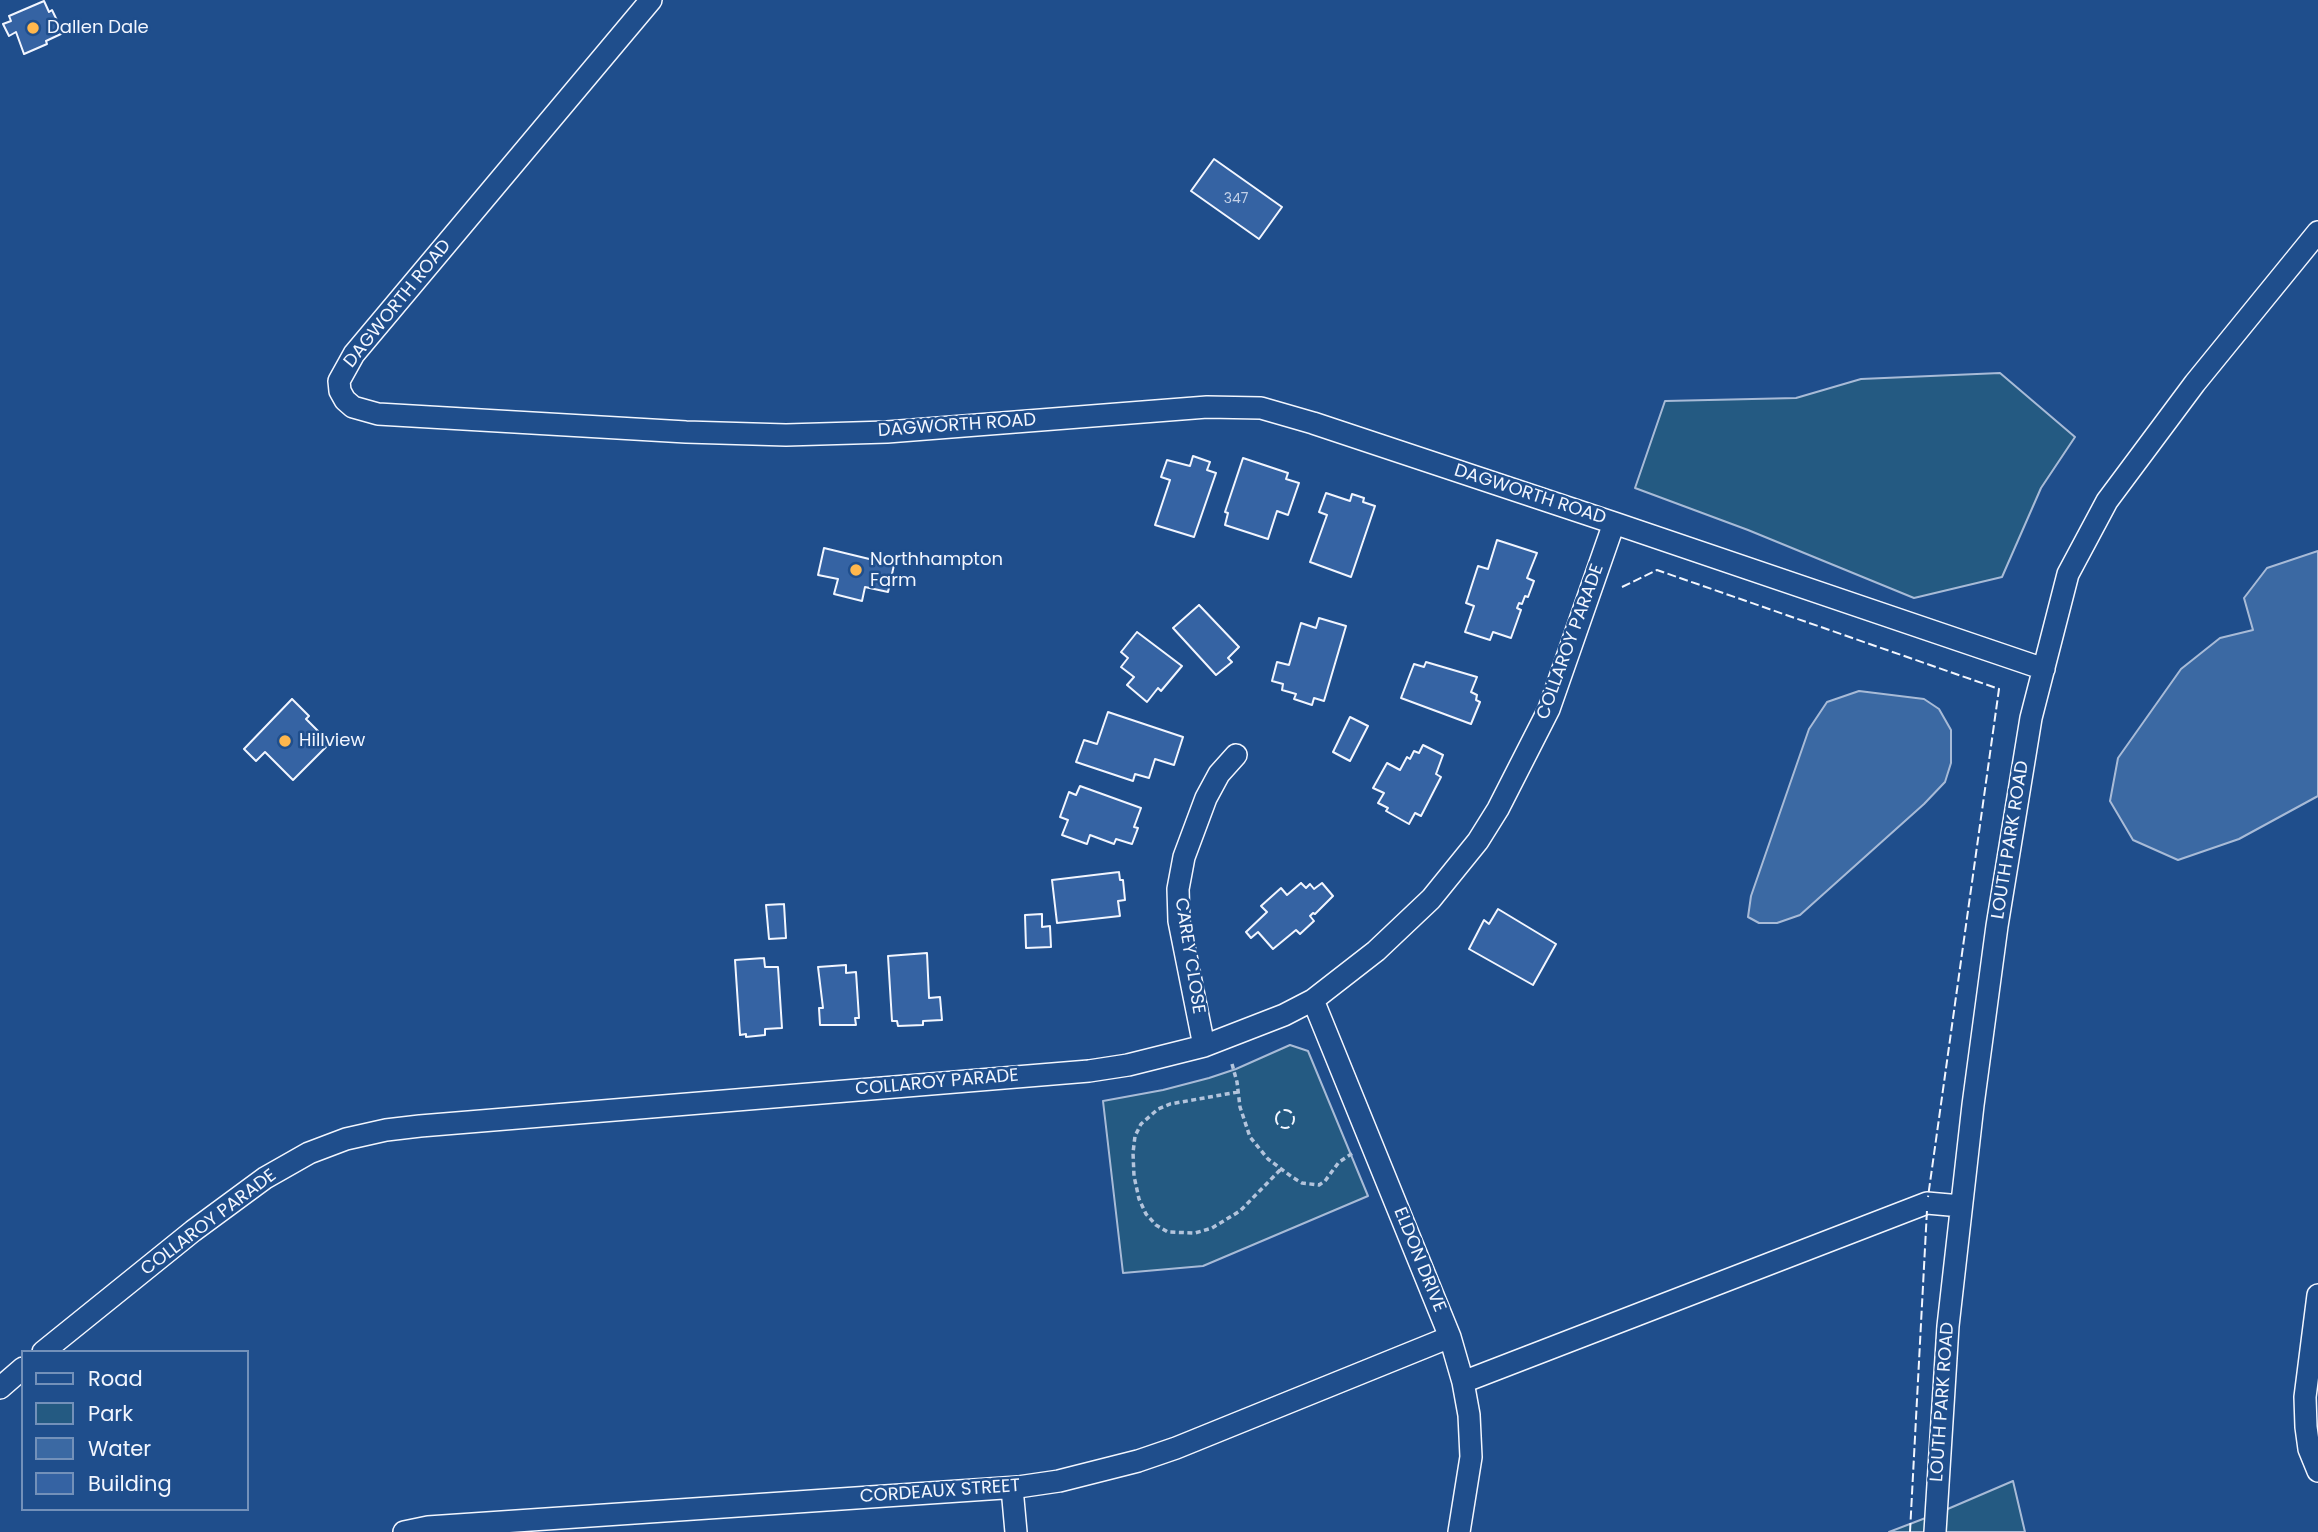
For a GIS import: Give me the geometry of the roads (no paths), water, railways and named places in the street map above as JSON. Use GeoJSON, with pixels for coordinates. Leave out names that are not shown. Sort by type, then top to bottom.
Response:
{"type":"FeatureCollection","features":[{"type":"Feature","properties":{"kind":"street","name":"DAGWORTH ROAD"},"geometry":{"type":"LineString","coordinates":[[651,0],[348,362],[339,381],[340,391],[353,407],[379,414],[786,435],[887,432],[1207,407],[1261,408],[1614,523],[2044,669]]}},
{"type":"Feature","properties":{"kind":"street","name":"LOUTH PARK ROAD"},"geometry":{"type":"LineString","coordinates":[[1935,1532],[1948,1326],[1997,926],[2031,718],[2068,574],[2107,501],[2195,383],[2318,232]]}},
{"type":"Feature","properties":{"kind":"street","name":"COLLAROY PARADE"},"geometry":{"type":"LineString","coordinates":[[45,1350],[193,1231],[265,1178],[309,1153],[346,1139],[420,1126],[1089,1071],[1167,1057],[1204,1046],[1284,1015],[1313,1000],[1376,951],[1431,899],[1478,841],[1498,809],[1549,709],[1614,523]]}},
{"type":"Feature","properties":{"kind":"street","name":"CAREY CLOSE"},"geometry":{"type":"LineString","coordinates":[[1204,1046],[1179,921],[1178,889],[1184,857],[1206,798],[1219,774],[1236,755]]}},
{"type":"Feature","properties":{"kind":"street","name":"ELDON DRIVE"},"geometry":{"type":"LineString","coordinates":[[1313,1000],[1450,1337],[1463,1382],[1469,1415],[1471,1457],[1459,1532]]}},
{"type":"Feature","properties":{"kind":"street"},"geometry":{"type":"LineString","coordinates":[[1463,1382],[1927,1203],[1961,1206]]}},
{"type":"Feature","properties":{"kind":"street"},"geometry":{"type":"LineString","coordinates":[[2318,1295],[2305,1397],[2309,1449],[2318,1471]]}},
{"type":"Feature","properties":{"kind":"street","name":"CORDEAUX STREET"},"geometry":{"type":"LineString","coordinates":[[404,1532],[428,1527],[618,1523],[1012,1488],[1100,1471],[1176,1448],[1450,1337]]}},
{"type":"Feature","properties":{"kind":"street"},"geometry":{"type":"LineString","coordinates":[[0,1388],[21,1370]]}},
{"type":"Feature","properties":{"kind":"street"},"geometry":{"type":"LineString","coordinates":[[1012,1488],[1016,1532]]}},
{"type":"Feature","properties":{"kind":"water"},"geometry":{"type":"Polygon","coordinates":[[[2318,551],[2318,796],[2239,839],[2178,860],[2133,840],[2110,801],[2118,758],[2181,669],[2220,638],[2253,630],[2244,598],[2267,568],[2318,551]]]}},
{"type":"Feature","properties":{"kind":"water"},"geometry":{"type":"Polygon","coordinates":[[[1859,691],[1924,699],[1939,709],[1951,730],[1951,763],[1945,782],[1800,915],[1777,923],[1759,923],[1748,917],[1751,896],[1809,729],[1827,702],[1859,691]]]}},
{"type":"Feature","properties":{"kind":"place","name":"Dallen Dale"},"geometry":{"type":"Point","coordinates":[33,28]}},
{"type":"Feature","properties":{"kind":"place","name":"Northhampton Farm"},"geometry":{"type":"Point","coordinates":[856,570]}},
{"type":"Feature","properties":{"kind":"place","name":"Hillview"},"geometry":{"type":"Point","coordinates":[285,741]}}]}
